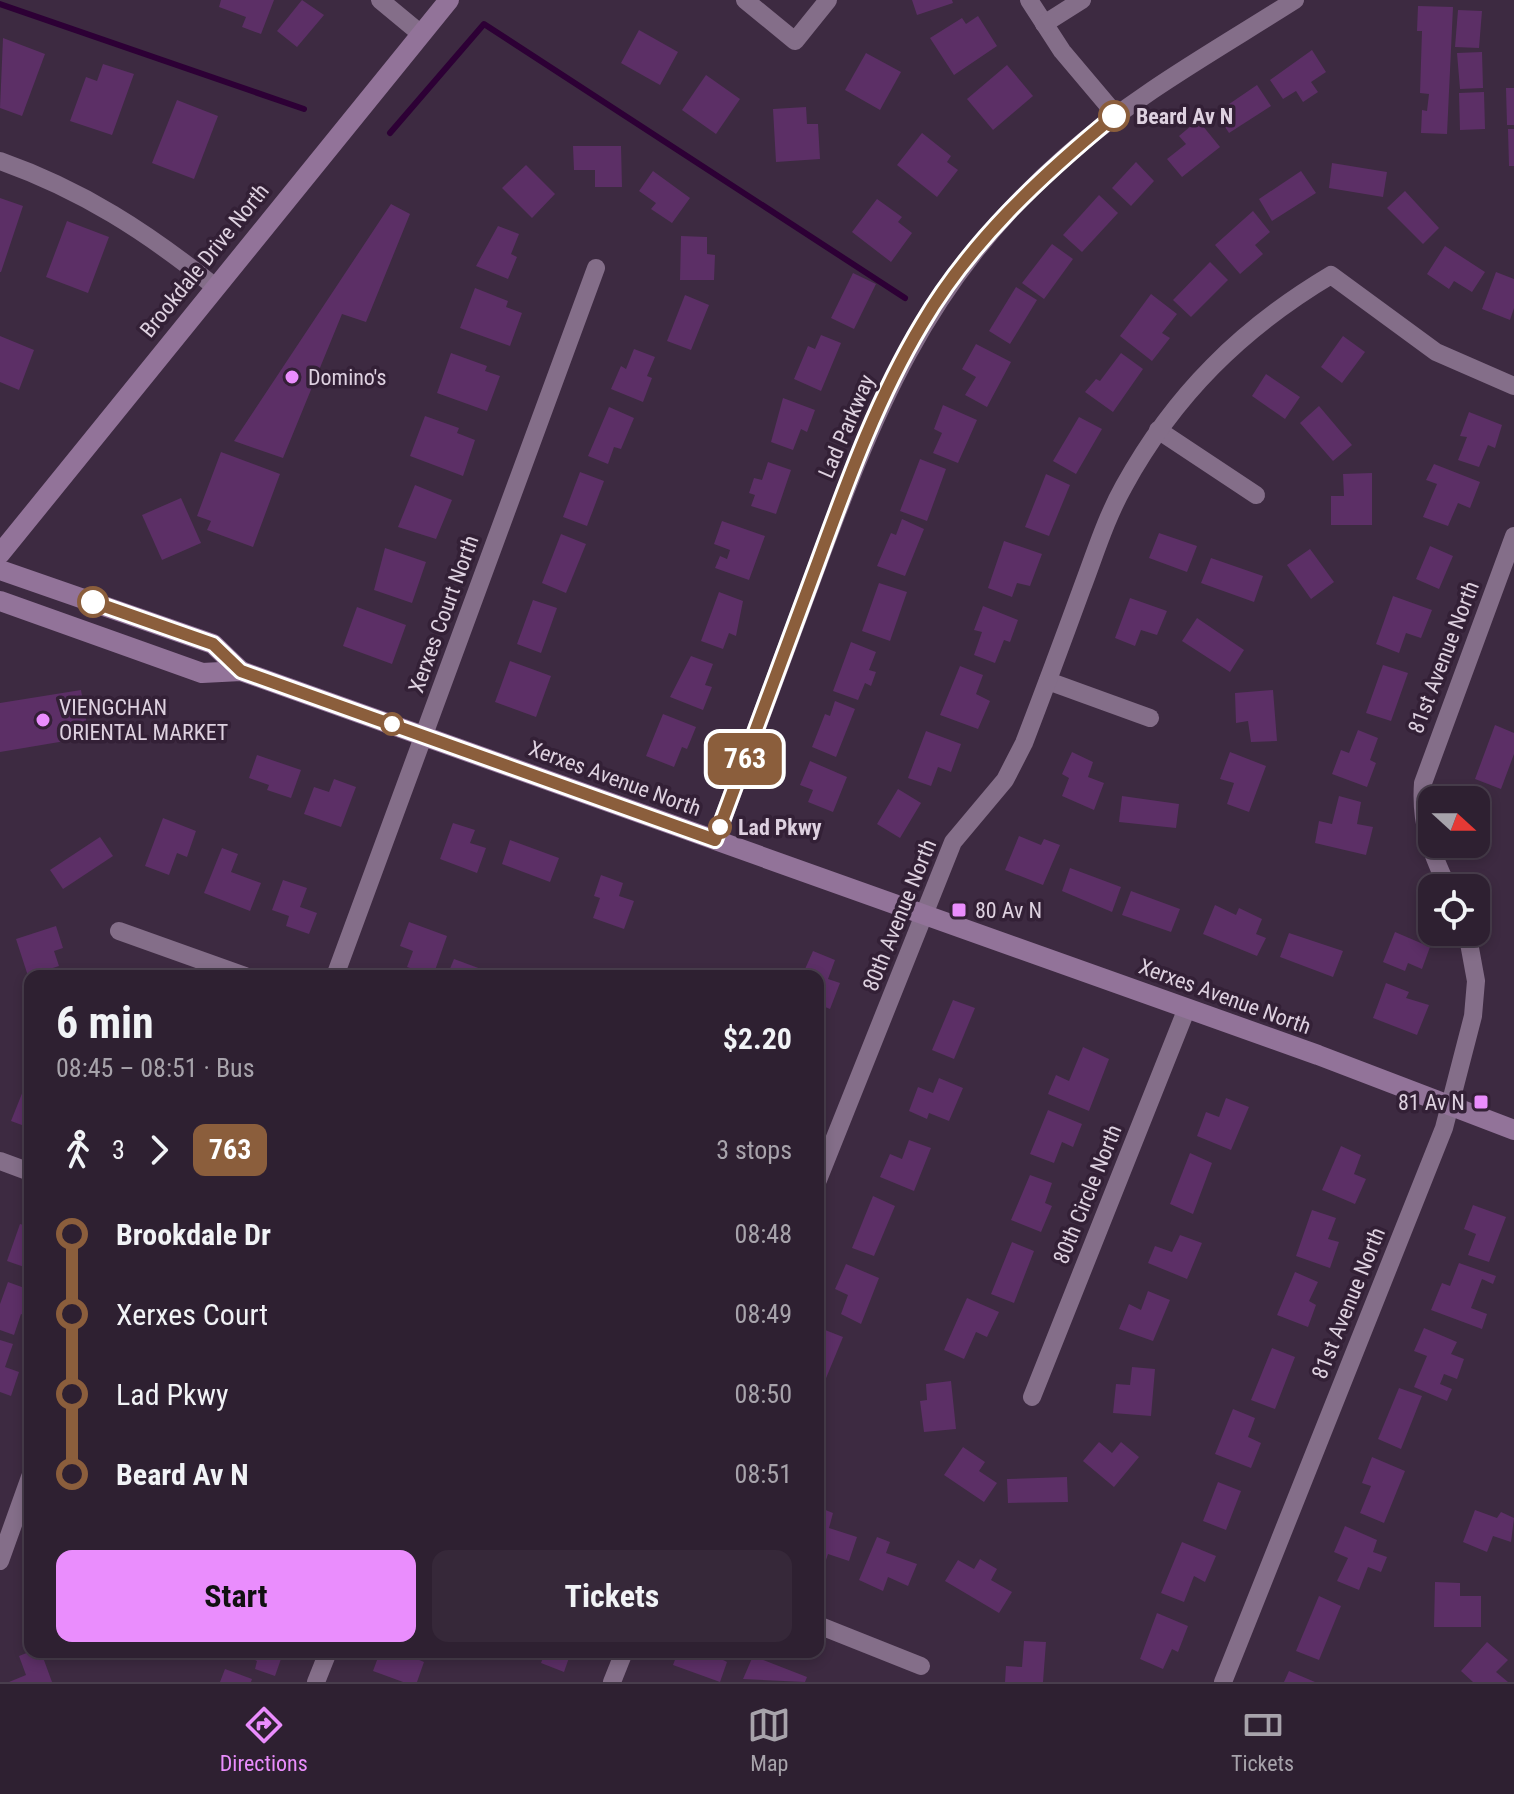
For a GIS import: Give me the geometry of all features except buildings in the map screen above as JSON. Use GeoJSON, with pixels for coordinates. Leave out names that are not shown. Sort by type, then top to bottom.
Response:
{"type":"FeatureCollection","features":[{"type":"Feature","properties":{"kind":"street"},"geometry":{"type":"LineString","coordinates":[[380,0],[421,34]]}},
{"type":"Feature","properties":{"kind":"street","name":"Brookdale Drive North"},"geometry":{"type":"LineString","coordinates":[[0,554],[214,286],[449,0]]}},
{"type":"Feature","properties":{"kind":"street"},"geometry":{"type":"LineString","coordinates":[[745,0],[795,41],[828,0]]}},
{"type":"Feature","properties":{"kind":"street"},"geometry":{"type":"LineString","coordinates":[[1029,0],[1044,24],[1116,115]]}},
{"type":"Feature","properties":{"kind":"street"},"geometry":{"type":"LineString","coordinates":[[1044,24],[1082,0]]}},
{"type":"Feature","properties":{"kind":"street","name":"Lad Parkway"},"geometry":{"type":"LineString","coordinates":[[715,840],[858,454],[888,386],[923,322],[966,260],[1013,206],[1066,155],[1116,115],[1295,0]]}},
{"type":"Feature","properties":{"kind":"street"},"geometry":{"type":"LineString","coordinates":[[0,161],[48,178],[97,202],[142,230],[214,286]]}},
{"type":"Feature","properties":{"kind":"street","name":"Xerxes Court North"},"geometry":{"type":"LineString","coordinates":[[337,970],[596,268]]}},
{"type":"Feature","properties":{"kind":"street","name":"80th Avenue North"},"geometry":{"type":"LineString","coordinates":[[824,1165],[953,842],[1005,780],[1024,743],[1122,488],[1158,430],[1191,387],[1232,344],[1279,306],[1331,275],[1436,352],[1514,386]]}},
{"type":"Feature","properties":{"kind":"street"},"geometry":{"type":"LineString","coordinates":[[1158,430],[1256,495]]}},
{"type":"Feature","properties":{"kind":"street","name":"81st Avenue North"},"geometry":{"type":"LineString","coordinates":[[1442,874],[1426,839],[1421,812],[1423,783],[1514,536]]}},
{"type":"Feature","properties":{"kind":"street","name":"Xerxes Avenue North"},"geometry":{"type":"LineString","coordinates":[[0,570],[213,644],[241,671]]}},
{"type":"Feature","properties":{"kind":"street","name":"Xerxes Avenue North"},"geometry":{"type":"LineString","coordinates":[[0,601],[202,673],[241,671],[1187,1008],[1514,1130]]}},
{"type":"Feature","properties":{"kind":"street"},"geometry":{"type":"LineString","coordinates":[[1048,681],[1150,718]]}},
{"type":"Feature","properties":{"kind":"street"},"geometry":{"type":"LineString","coordinates":[[119,931],[228,970]]}},
{"type":"Feature","properties":{"kind":"street","name":"81st Avenue North"},"geometry":{"type":"LineString","coordinates":[[1223,1682],[1451,1106],[1473,1016],[1476,981],[1470,946]]}},
{"type":"Feature","properties":{"kind":"street","name":"80th Circle North"},"geometry":{"type":"LineString","coordinates":[[1032,1397],[1187,1008]]}},
{"type":"Feature","properties":{"kind":"street"},"geometry":{"type":"LineString","coordinates":[[0,1161],[24,1170]]}},
{"type":"Feature","properties":{"kind":"street"},"geometry":{"type":"LineString","coordinates":[[0,1561],[24,1494]]}},
{"type":"Feature","properties":{"kind":"street"},"geometry":{"type":"LineString","coordinates":[[824,1627],[921,1666]]}},
{"type":"Feature","properties":{"kind":"street"},"geometry":{"type":"LineString","coordinates":[[316,1682],[326,1658]]}},
{"type":"Feature","properties":{"kind":"street"},"geometry":{"type":"LineString","coordinates":[[612,1682],[622,1658]]}},
{"type":"Feature","properties":{"kind":"waterway"},"geometry":{"type":"LineString","coordinates":[[0,4],[304,109]]}},
{"type":"Feature","properties":{"kind":"waterway"},"geometry":{"type":"LineString","coordinates":[[390,133],[484,24],[905,298]]}},
{"type":"Feature","properties":{"kind":"bus line","name":"763"},"geometry":{"type":"LineString","coordinates":[[93,602],[213,644],[241,671],[715,840],[858,454],[888,386],[923,322],[966,260],[1013,206],[1066,155],[1114,116]]}},
{"type":"Feature","properties":{"kind":"place","name":"Beard Av N"},"geometry":{"type":"Point","coordinates":[1114,116]}},
{"type":"Feature","properties":{"kind":"place","name":"Domino's"},"geometry":{"type":"Point","coordinates":[292,377]}},
{"type":"Feature","properties":{"kind":"place","name":"VIENGCHAN ORIENTAL MARKET"},"geometry":{"type":"Point","coordinates":[43,720]}},
{"type":"Feature","properties":{"kind":"place","name":"Lad Pkwy"},"geometry":{"type":"Point","coordinates":[720,827]}},
{"type":"Feature","properties":{"kind":"place","name":"80 Av N"},"geometry":{"type":"Point","coordinates":[959,910]}},
{"type":"Feature","properties":{"kind":"place","name":"81 Av N"},"geometry":{"type":"Point","coordinates":[1481,1102]}}]}
